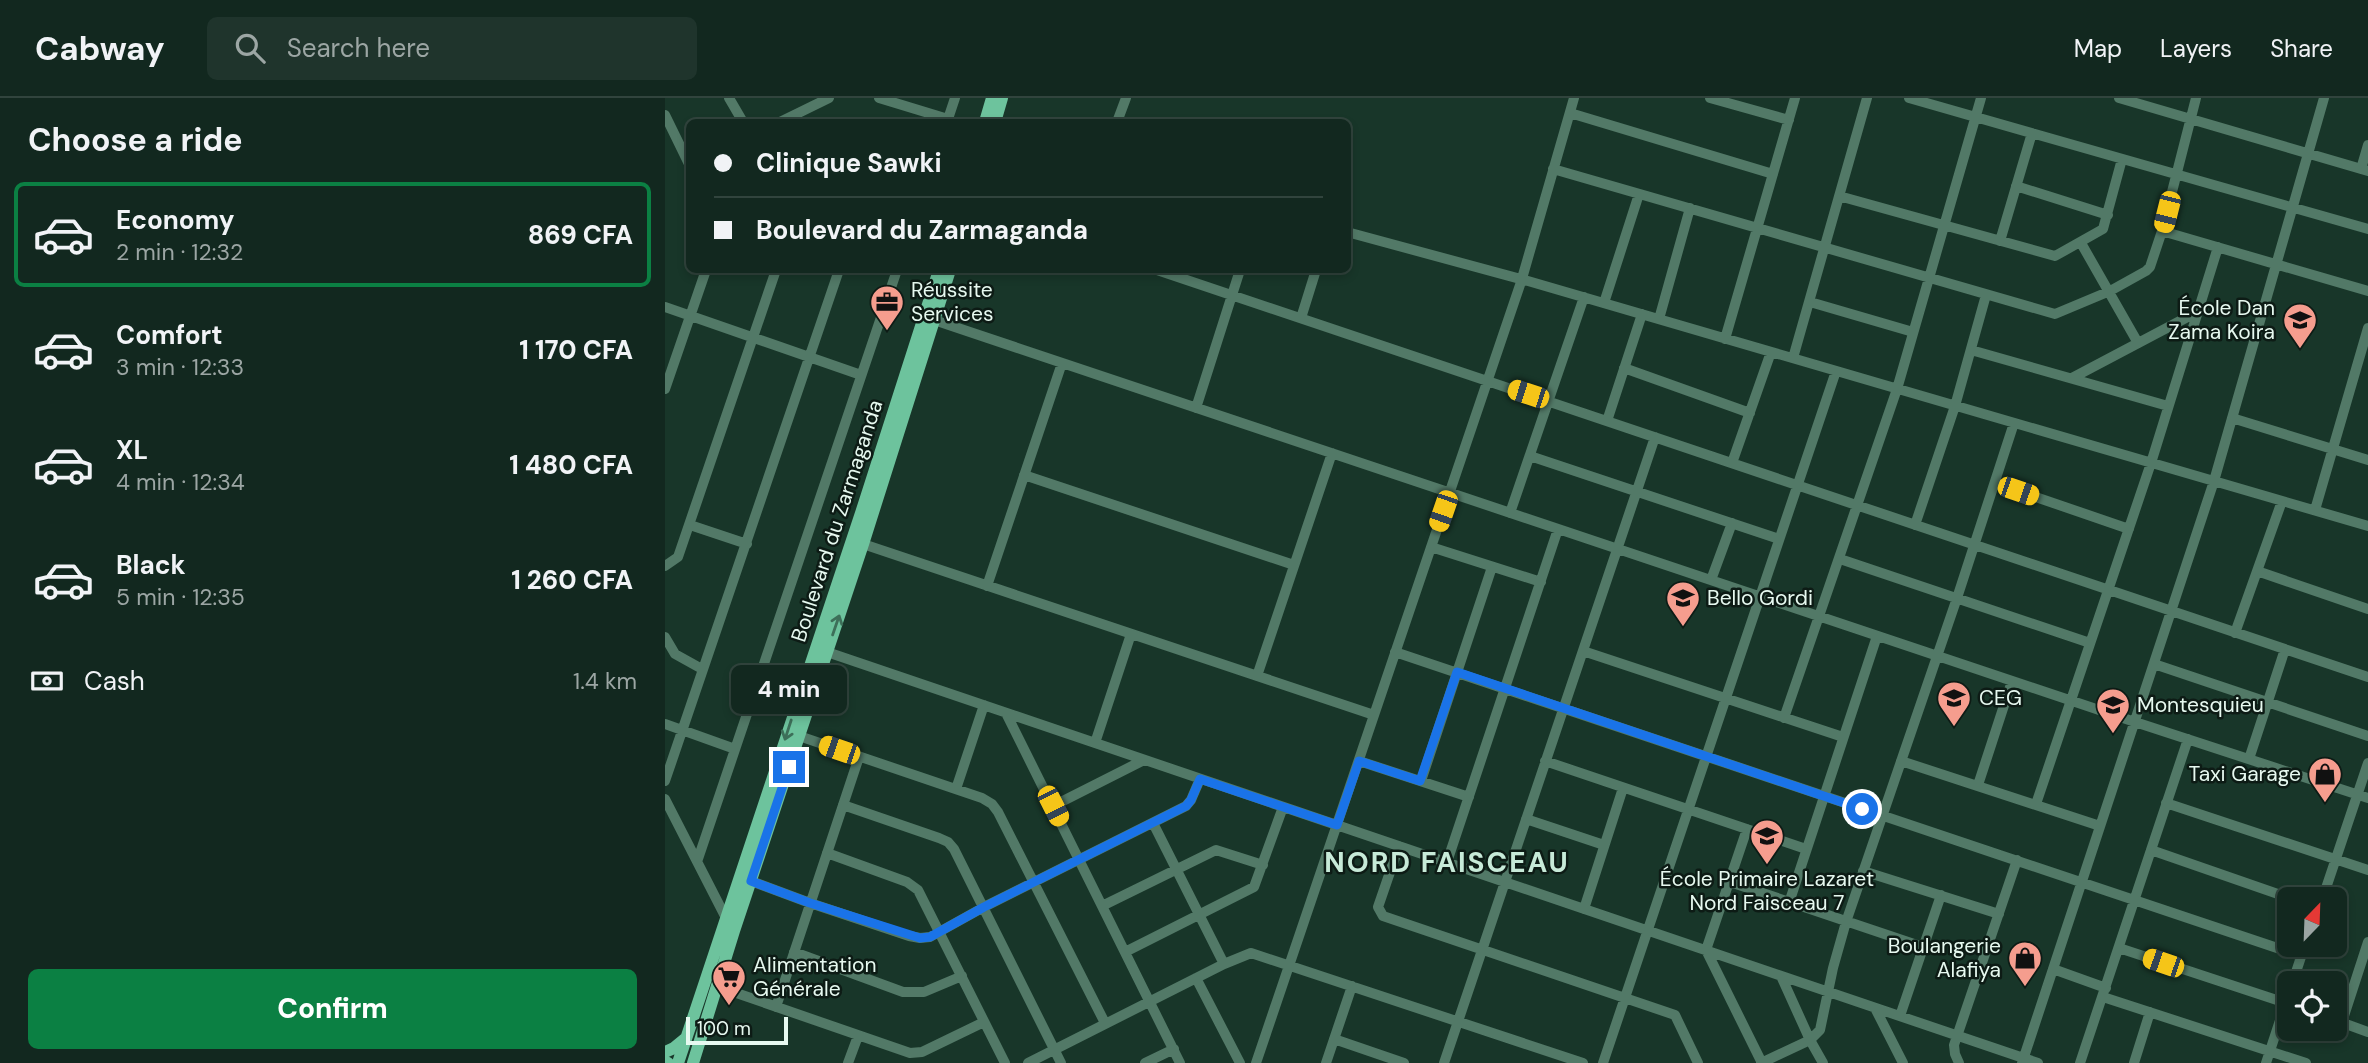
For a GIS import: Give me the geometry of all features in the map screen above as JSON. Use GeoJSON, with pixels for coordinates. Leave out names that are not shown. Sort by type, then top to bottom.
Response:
{"type":"FeatureCollection","features":[{"type":"Feature","properties":{"kind":"main road"},"geometry":{"type":"LineString","coordinates":[[986,119],[992,98]]}},
{"type":"Feature","properties":{"kind":"main road"},"geometry":{"type":"LineString","coordinates":[[996,119],[1002,98]]}},
{"type":"Feature","properties":{"kind":"main road","name":"Boulevard du Zarmaganda"},"geometry":{"type":"LineString","coordinates":[[693,1063],[693,1040],[727,919],[938,273]]}},
{"type":"Feature","properties":{"kind":"main road","name":"Boulevard du Zarmaganda"},"geometry":{"type":"LineString","coordinates":[[678,1063],[693,1040],[716,986],[863,544],[949,273]]}},
{"type":"Feature","properties":{"kind":"main road"},"geometry":{"type":"LineString","coordinates":[[665,1052],[693,1040],[707,1063]]}},
{"type":"Feature","properties":{"kind":"street"},"geometry":{"type":"LineString","coordinates":[[729,98],[741,119]]}},
{"type":"Feature","properties":{"kind":"street"},"geometry":{"type":"LineString","coordinates":[[786,119],[829,98]]}},
{"type":"Feature","properties":{"kind":"street"},"geometry":{"type":"LineString","coordinates":[[879,98],[896,100],[943,119]]}},
{"type":"Feature","properties":{"kind":"street"},"geometry":{"type":"LineString","coordinates":[[949,119],[955,98]]}},
{"type":"Feature","properties":{"kind":"street"},"geometry":{"type":"LineString","coordinates":[[1118,119],[1126,98]]}},
{"type":"Feature","properties":{"kind":"street"},"geometry":{"type":"LineString","coordinates":[[1256,1063],[1522,279],[1574,98]]}},
{"type":"Feature","properties":{"kind":"street"},"geometry":{"type":"LineString","coordinates":[[1710,98],[1789,120]]}},
{"type":"Feature","properties":{"kind":"street"},"geometry":{"type":"LineString","coordinates":[[1725,339],[1795,98]]}},
{"type":"Feature","properties":{"kind":"street"},"geometry":{"type":"LineString","coordinates":[[1793,358],[1867,98]]}},
{"type":"Feature","properties":{"kind":"street"},"geometry":{"type":"LineString","coordinates":[[1909,98],[2368,229]]}},
{"type":"Feature","properties":{"kind":"street"},"geometry":{"type":"LineString","coordinates":[[1784,718],[1897,389],[1981,98]]}},
{"type":"Feature","properties":{"kind":"street"},"geometry":{"type":"LineString","coordinates":[[2119,98],[2137,101],[2364,170],[2368,145]]}},
{"type":"Feature","properties":{"kind":"street"},"geometry":{"type":"LineString","coordinates":[[1553,169],[2055,314],[2110,292],[2150,267],[2162,231],[2196,98]]}},
{"type":"Feature","properties":{"kind":"street"},"geometry":{"type":"LineString","coordinates":[[2023,1061],[2214,481],[2322,99]]}},
{"type":"Feature","properties":{"kind":"street"},"geometry":{"type":"LineString","coordinates":[[804,110],[808,119]]}},
{"type":"Feature","properties":{"kind":"street"},"geometry":{"type":"LineString","coordinates":[[1570,113],[1773,174]]}},
{"type":"Feature","properties":{"kind":"street"},"geometry":{"type":"LineString","coordinates":[[665,115],[686,158]]}},
{"type":"Feature","properties":{"kind":"street"},"geometry":{"type":"LineString","coordinates":[[2000,241],[2032,133]]}},
{"type":"Feature","properties":{"kind":"street"},"geometry":{"type":"LineString","coordinates":[[1839,196],[2055,256],[2103,229],[2122,159]]}},
{"type":"Feature","properties":{"kind":"street"},"geometry":{"type":"LineString","coordinates":[[2016,186],[2108,215]]}},
{"type":"Feature","properties":{"kind":"street"},"geometry":{"type":"LineString","coordinates":[[1604,303],[1639,194]]}},
{"type":"Feature","properties":{"kind":"street"},"geometry":{"type":"LineString","coordinates":[[1658,319],[1690,208]]}},
{"type":"Feature","properties":{"kind":"street"},"geometry":{"type":"LineString","coordinates":[[2162,231],[2368,291]]}},
{"type":"Feature","properties":{"kind":"street"},"geometry":{"type":"LineString","coordinates":[[1351,233],[1522,279],[2368,526]]}},
{"type":"Feature","properties":{"kind":"street"},"geometry":{"type":"LineString","coordinates":[[2081,243],[2138,344]]}},
{"type":"Feature","properties":{"kind":"street"},"geometry":{"type":"LineString","coordinates":[[2036,804],[2151,463],[2218,247]]}},
{"type":"Feature","properties":{"kind":"street"},"geometry":{"type":"LineString","coordinates":[[665,389],[705,273]]}},
{"type":"Feature","properties":{"kind":"street"},"geometry":{"type":"LineString","coordinates":[[665,566],[678,557],[775,273]]}},
{"type":"Feature","properties":{"kind":"street"},"geometry":{"type":"LineString","coordinates":[[665,781],[838,273]]}},
{"type":"Feature","properties":{"kind":"street"},"geometry":{"type":"LineString","coordinates":[[698,859],[896,273]]}},
{"type":"Feature","properties":{"kind":"street"},"geometry":{"type":"LineString","coordinates":[[1176,273],[1232,295],[2368,677]]}},
{"type":"Feature","properties":{"kind":"street"},"geometry":{"type":"LineString","coordinates":[[1196,408],[1239,273]]}},
{"type":"Feature","properties":{"kind":"street"},"geometry":{"type":"LineString","coordinates":[[1301,318],[1314,273]]}},
{"type":"Feature","properties":{"kind":"street"},"geometry":{"type":"LineString","coordinates":[[1915,525],[1955,406],[1986,295]]}},
{"type":"Feature","properties":{"kind":"street"},"geometry":{"type":"LineString","coordinates":[[1510,513],[1584,298]]}},
{"type":"Feature","properties":{"kind":"street"},"geometry":{"type":"LineString","coordinates":[[1810,303],[1913,332]]}},
{"type":"Feature","properties":{"kind":"street"},"geometry":{"type":"LineString","coordinates":[[665,307],[861,375]]}},
{"type":"Feature","properties":{"kind":"street"},"geometry":{"type":"LineString","coordinates":[[2072,378],[2197,312]]}},
{"type":"Feature","properties":{"kind":"street"},"geometry":{"type":"LineString","coordinates":[[1607,421],[1642,314]]}},
{"type":"Feature","properties":{"kind":"street"},"geometry":{"type":"LineString","coordinates":[[934,320],[2363,796]]}},
{"type":"Feature","properties":{"kind":"street"},"geometry":{"type":"LineString","coordinates":[[2315,510],[2368,328]]}},
{"type":"Feature","properties":{"kind":"street"},"geometry":{"type":"LineString","coordinates":[[1971,350],[2168,406]]}},
{"type":"Feature","properties":{"kind":"street"},"geometry":{"type":"LineString","coordinates":[[1732,463],[1771,352]]}},
{"type":"Feature","properties":{"kind":"street"},"geometry":{"type":"LineString","coordinates":[[987,586],[1062,363]]}},
{"type":"Feature","properties":{"kind":"street"},"geometry":{"type":"LineString","coordinates":[[1624,368],[1750,413]]}},
{"type":"Feature","properties":{"kind":"street"},"geometry":{"type":"LineString","coordinates":[[1603,1063],[1836,371]]}},
{"type":"Feature","properties":{"kind":"street"},"geometry":{"type":"LineString","coordinates":[[2232,418],[2368,460]]}},
{"type":"Feature","properties":{"kind":"street"},"geometry":{"type":"LineString","coordinates":[[1747,830],[1706,950],[1762,1063],[1810,1040],[1820,1030],[1846,922],[2014,423]]}},
{"type":"Feature","properties":{"kind":"street"},"geometry":{"type":"LineString","coordinates":[[1444,1063],[1655,437]]}},
{"type":"Feature","properties":{"kind":"street"},"geometry":{"type":"LineString","coordinates":[[1257,676],[1332,453]]}},
{"type":"Feature","properties":{"kind":"street"},"geometry":{"type":"LineString","coordinates":[[1529,456],[1779,539]]}},
{"type":"Feature","properties":{"kind":"street"},"geometry":{"type":"LineString","coordinates":[[1024,475],[1294,565]]}},
{"type":"Feature","properties":{"kind":"street"},"geometry":{"type":"LineString","coordinates":[[1995,483],[2129,529]]}},
{"type":"Feature","properties":{"kind":"street"},"geometry":{"type":"LineString","coordinates":[[2235,633],[2283,501]]}},
{"type":"Feature","properties":{"kind":"street"},"geometry":{"type":"LineString","coordinates":[[1711,580],[1732,523]]}},
{"type":"Feature","properties":{"kind":"street"},"geometry":{"type":"LineString","coordinates":[[690,525],[747,544]]}},
{"type":"Feature","properties":{"kind":"street"},"geometry":{"type":"LineString","coordinates":[[1447,863],[1558,529]]}},
{"type":"Feature","properties":{"kind":"street"},"geometry":{"type":"LineString","coordinates":[[863,544],[1374,715]]}},
{"type":"Feature","properties":{"kind":"street"},"geometry":{"type":"LineString","coordinates":[[1431,547],[1541,582]]}},
{"type":"Feature","properties":{"kind":"street"},"geometry":{"type":"LineString","coordinates":[[1840,559],[2090,643]]}},
{"type":"Feature","properties":{"kind":"street"},"geometry":{"type":"LineString","coordinates":[[1420,781],[1492,566]]}},
{"type":"Feature","properties":{"kind":"street"},"geometry":{"type":"LineString","coordinates":[[2257,571],[2368,609]]}},
{"type":"Feature","properties":{"kind":"street"},"geometry":{"type":"LineString","coordinates":[[1095,743],[1131,634]]}},
{"type":"Feature","properties":{"kind":"street"},"geometry":{"type":"LineString","coordinates":[[1789,903],[1877,636]]}},
{"type":"Feature","properties":{"kind":"street"},"geometry":{"type":"LineString","coordinates":[[665,637],[675,654],[702,669]]}},
{"type":"Feature","properties":{"kind":"street"},"geometry":{"type":"LineString","coordinates":[[2249,759],[2285,649]]}},
{"type":"Feature","properties":{"kind":"street"},"geometry":{"type":"LineString","coordinates":[[1583,651],[1843,737]]}},
{"type":"Feature","properties":{"kind":"street"},"geometry":{"type":"LineString","coordinates":[[827,652],[1957,1035],[2023,1061],[2038,1063]]}},
{"type":"Feature","properties":{"kind":"street"},"geometry":{"type":"LineString","coordinates":[[1395,652],[2277,948]]}},
{"type":"Feature","properties":{"kind":"street"},"geometry":{"type":"LineString","coordinates":[[2154,664],[2368,736]]}},
{"type":"Feature","properties":{"kind":"street"},"geometry":{"type":"LineString","coordinates":[[1978,785],[2012,681]]}},
{"type":"Feature","properties":{"kind":"street"},"geometry":{"type":"LineString","coordinates":[[956,789],[984,705]]}},
{"type":"Feature","properties":{"kind":"street"},"geometry":{"type":"LineString","coordinates":[[1006,713],[1180,1063]]}},
{"type":"Feature","properties":{"kind":"street"},"geometry":{"type":"LineString","coordinates":[[665,724],[735,750]]}},
{"type":"Feature","properties":{"kind":"street"},"geometry":{"type":"LineString","coordinates":[[799,736],[956,789],[992,804],[1105,1023]]}},
{"type":"Feature","properties":{"kind":"street"},"geometry":{"type":"LineString","coordinates":[[2080,1063],[2188,739]]}},
{"type":"Feature","properties":{"kind":"street"},"geometry":{"type":"LineString","coordinates":[[776,1007],[859,757]]}},
{"type":"Feature","properties":{"kind":"street"},"geometry":{"type":"LineString","coordinates":[[1053,806],[1144,760]]}},
{"type":"Feature","properties":{"kind":"street"},"geometry":{"type":"LineString","coordinates":[[1359,761],[1469,797]]}},
{"type":"Feature","properties":{"kind":"street"},"geometry":{"type":"LineString","coordinates":[[1545,761],[1806,849]]}},
{"type":"Feature","properties":{"kind":"street"},"geometry":{"type":"LineString","coordinates":[[1901,761],[2100,827]]}},
{"type":"Feature","properties":{"kind":"street"},"geometry":{"type":"LineString","coordinates":[[2326,887],[2363,796],[2368,763]]}},
{"type":"Feature","properties":{"kind":"street"},"geometry":{"type":"LineString","coordinates":[[751,881],[920,938],[930,937],[984,907],[1186,806],[1200,779]]}},
{"type":"Feature","properties":{"kind":"street"},"geometry":{"type":"LineString","coordinates":[[1584,909],[1623,788]]}},
{"type":"Feature","properties":{"kind":"street"},"geometry":{"type":"LineString","coordinates":[[665,799],[734,931]]}},
{"type":"Feature","properties":{"kind":"street"},"geometry":{"type":"LineString","coordinates":[[2167,803],[2368,870]]}},
{"type":"Feature","properties":{"kind":"street"},"geometry":{"type":"LineString","coordinates":[[843,805],[948,842],[954,849],[1061,1063]]}},
{"type":"Feature","properties":{"kind":"street"},"geometry":{"type":"LineString","coordinates":[[1125,952],[1249,890],[1257,882],[1283,807]]}},
{"type":"Feature","properties":{"kind":"street"},"geometry":{"type":"LineString","coordinates":[[1526,819],[1604,845]]}},
{"type":"Feature","properties":{"kind":"street"},"geometry":{"type":"LineString","coordinates":[[1153,823],[1224,964]]}},
{"type":"Feature","properties":{"kind":"street"},"geometry":{"type":"LineString","coordinates":[[1399,846],[1378,907],[1383,916],[1675,1015],[1698,1063]]}},
{"type":"Feature","properties":{"kind":"street"},"geometry":{"type":"LineString","coordinates":[[1102,906],[1216,850],[1263,865]]}},
{"type":"Feature","properties":{"kind":"street"},"geometry":{"type":"LineString","coordinates":[[2151,850],[2277,894]]}},
{"type":"Feature","properties":{"kind":"street"},"geometry":{"type":"LineString","coordinates":[[827,853],[914,885],[1005,1063]]}},
{"type":"Feature","properties":{"kind":"street"},"geometry":{"type":"LineString","coordinates":[[1959,1063],[1954,1045],[2017,860]]}},
{"type":"Feature","properties":{"kind":"street"},"geometry":{"type":"LineString","coordinates":[[1863,871],[1999,915]]}},
{"type":"Feature","properties":{"kind":"street"},"geometry":{"type":"LineString","coordinates":[[1730,882],[1923,947]]}},
{"type":"Feature","properties":{"kind":"street"},"geometry":{"type":"LineString","coordinates":[[1900,1016],[1941,895]]}},
{"type":"Feature","properties":{"kind":"street"},"geometry":{"type":"LineString","coordinates":[[2347,997],[2368,942]]}},
{"type":"Feature","properties":{"kind":"street"},"geometry":{"type":"LineString","coordinates":[[2119,948],[2277,997]]}},
{"type":"Feature","properties":{"kind":"street"},"geometry":{"type":"LineString","coordinates":[[794,953],[904,992],[924,992],[962,976]]}},
{"type":"Feature","properties":{"kind":"street"},"geometry":{"type":"LineString","coordinates":[[1028,1063],[1251,953],[1583,1063]]}},
{"type":"Feature","properties":{"kind":"street"},"geometry":{"type":"LineString","coordinates":[[2053,969],[2150,1013],[2306,1063]]}},
{"type":"Feature","properties":{"kind":"street"},"geometry":{"type":"LineString","coordinates":[[1781,976],[1823,1063]]}},
{"type":"Feature","properties":{"kind":"street"},"geometry":{"type":"LineString","coordinates":[[1196,978],[1240,1063]]}},
{"type":"Feature","properties":{"kind":"street"},"geometry":{"type":"LineString","coordinates":[[716,986],[857,1036],[917,1054],[984,1022]]}},
{"type":"Feature","properties":{"kind":"street"},"geometry":{"type":"LineString","coordinates":[[1326,1063],[1352,986]]}},
{"type":"Feature","properties":{"kind":"street"},"geometry":{"type":"LineString","coordinates":[[1875,1008],[1903,1063]]}},
{"type":"Feature","properties":{"kind":"street"},"geometry":{"type":"LineString","coordinates":[[2134,1063],[2150,1013]]}},
{"type":"Feature","properties":{"kind":"street"},"geometry":{"type":"LineString","coordinates":[[2347,1024],[2368,1032]]}},
{"type":"Feature","properties":{"kind":"street"},"geometry":{"type":"LineString","coordinates":[[2266,1063],[2277,1032]]}},
{"type":"Feature","properties":{"kind":"street"},"geometry":{"type":"LineString","coordinates":[[848,1063],[857,1036]]}},
{"type":"Feature","properties":{"kind":"street"},"geometry":{"type":"LineString","coordinates":[[1334,1040],[1381,1059],[1404,1063]]}},
{"type":"Feature","properties":{"kind":"street"},"geometry":{"type":"LineString","coordinates":[[1145,1063],[1174,1049]]}},
{"type":"Feature","properties":{"kind":"place","name":"Réussite Services"},"geometry":{"type":"Point","coordinates":[887,332]}},
{"type":"Feature","properties":{"kind":"place","name":"École Dan Zama Koira"},"geometry":{"type":"Point","coordinates":[2300,350]}},
{"type":"Feature","properties":{"kind":"place","name":"Bello Gordi"},"geometry":{"type":"Point","coordinates":[1683,628]}},
{"type":"Feature","properties":{"kind":"place","name":"CEG"},"geometry":{"type":"Point","coordinates":[1954,728]}},
{"type":"Feature","properties":{"kind":"place","name":"Montesquieu"},"geometry":{"type":"Point","coordinates":[2113,735]}},
{"type":"Feature","properties":{"kind":"place","name":"Taxi Garage"},"geometry":{"type":"Point","coordinates":[2325,804]}},
{"type":"Feature","properties":{"kind":"place","name":"École Primaire Lazaret Nord Faisceau 7"},"geometry":{"type":"Point","coordinates":[1767,866]}},
{"type":"Feature","properties":{"kind":"place","name":"Boulangerie Alafiya"},"geometry":{"type":"Point","coordinates":[2025,988]}},
{"type":"Feature","properties":{"kind":"place","name":"Alimentation Générale"},"geometry":{"type":"Point","coordinates":[729,1007]}},
{"type":"Feature","properties":{"kind":"district","name":"NORD FAISCEAU"},"geometry":{"type":"Point","coordinates":[1447,862]}},
{"type":"Feature","properties":{"kind":"route"},"geometry":{"type":"LineString","coordinates":[[789,767],[751,881],[920,938],[930,937],[984,907],[1186,806],[1200,779],[1337,825],[1359,761],[1420,781],[1457,672],[1862,809]]}}]}
